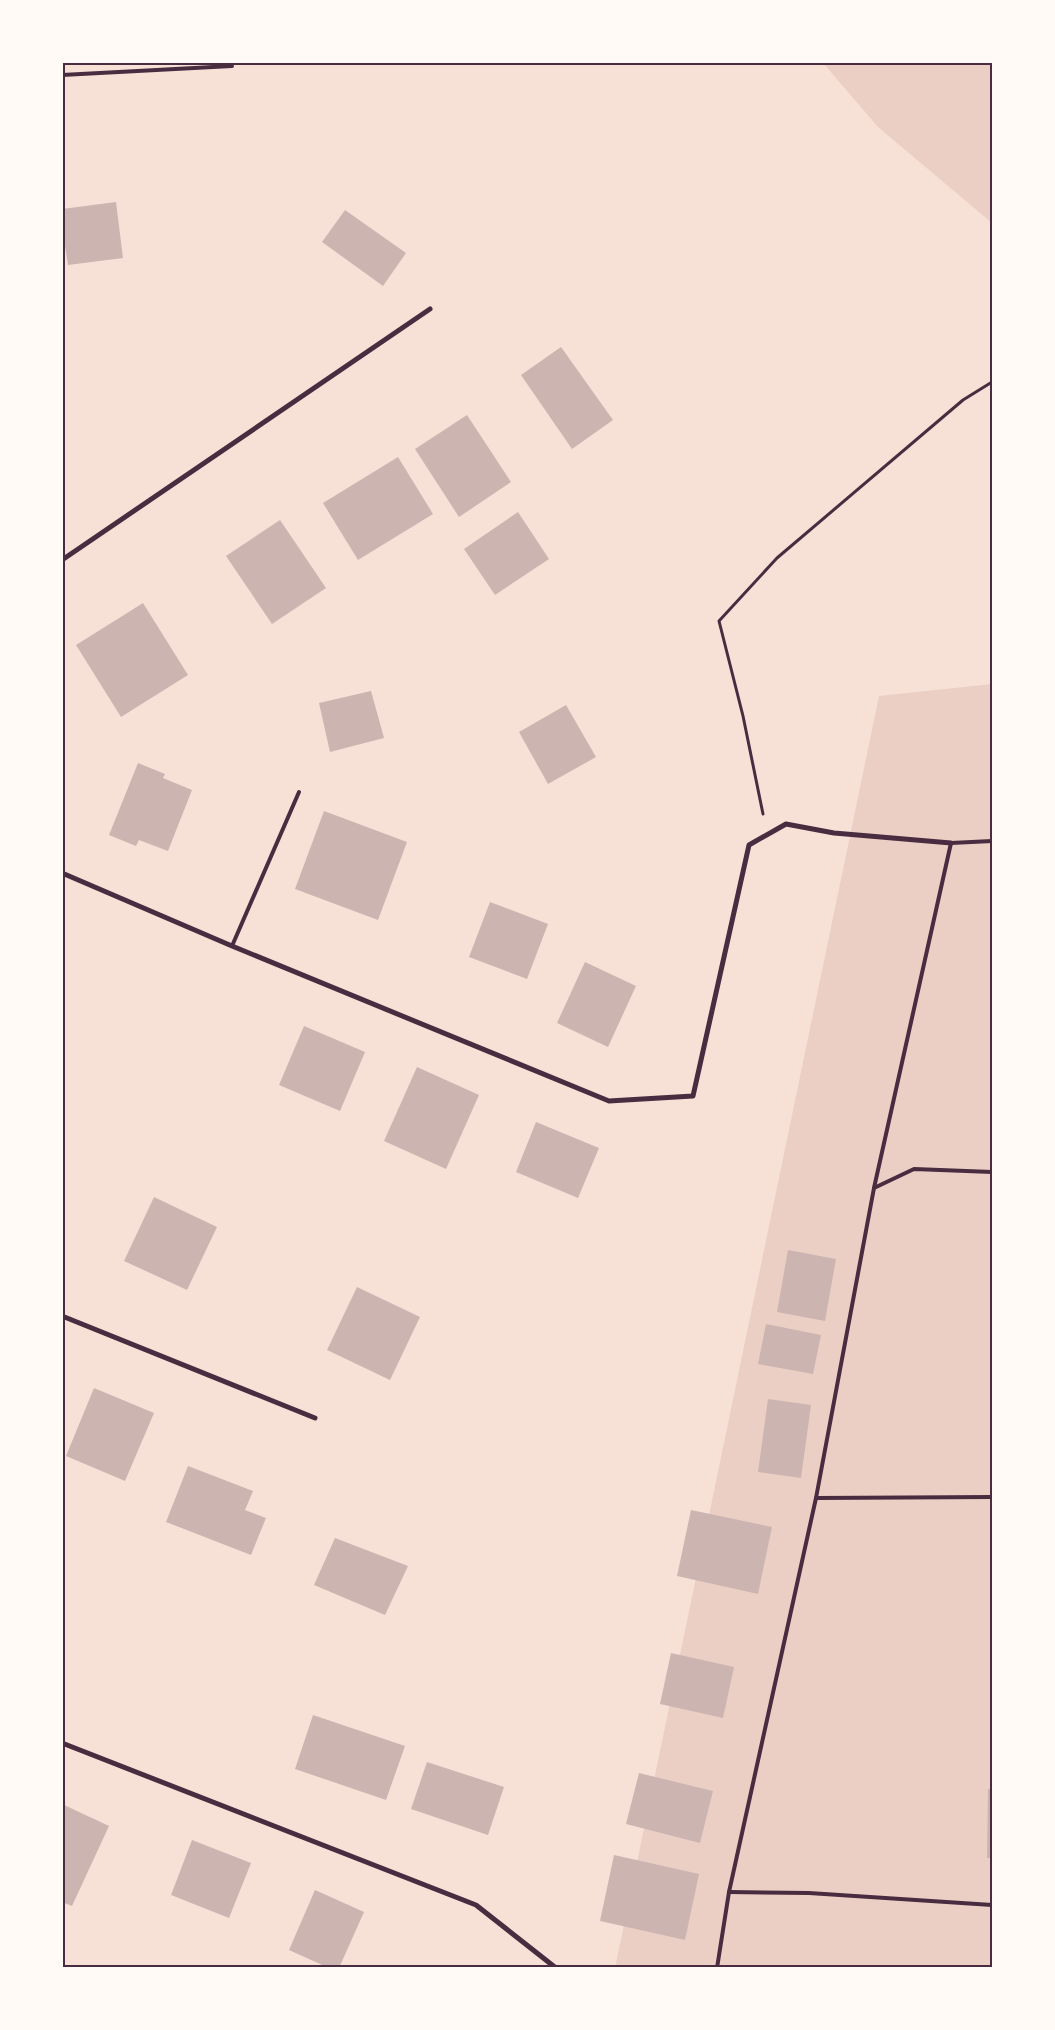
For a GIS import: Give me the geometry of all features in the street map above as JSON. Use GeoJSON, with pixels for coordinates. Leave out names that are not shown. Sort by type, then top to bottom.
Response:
{"type":"FeatureCollection","features":[{"type":"Feature","properties":{"kind":"street"},"geometry":{"type":"LineString","coordinates":[[62,560],[430,309]]}},
{"type":"Feature","properties":{"kind":"street"},"geometry":{"type":"LineString","coordinates":[[62,872],[232,946],[610,1101],[693,1096],[750,845],[786,824],[834,833],[951,842]]}},
{"type":"Feature","properties":{"kind":"street"},"geometry":{"type":"LineString","coordinates":[[62,1316],[315,1418]]}},
{"type":"Feature","properties":{"kind":"street"},"geometry":{"type":"LineString","coordinates":[[62,1743],[476,1905],[556,1968]]}},
{"type":"Feature","properties":{"kind":"lane"},"geometry":{"type":"LineString","coordinates":[[62,75],[232,66]]}},
{"type":"Feature","properties":{"kind":"lane"},"geometry":{"type":"LineString","coordinates":[[232,946],[299,792]]}},
{"type":"Feature","properties":{"kind":"lane"},"geometry":{"type":"LineString","coordinates":[[717,1968],[728,1892],[816,1498],[874,1188],[951,842],[992,841]]}},
{"type":"Feature","properties":{"kind":"lane"},"geometry":{"type":"LineString","coordinates":[[874,1188],[914,1169],[992,1172]]}},
{"type":"Feature","properties":{"kind":"lane"},"geometry":{"type":"LineString","coordinates":[[816,1498],[992,1497]]}},
{"type":"Feature","properties":{"kind":"lane"},"geometry":{"type":"LineString","coordinates":[[728,1892],[809,1893],[992,1905]]}},
{"type":"Feature","properties":{"kind":"path"},"geometry":{"type":"LineString","coordinates":[[750,845],[763,814],[743,716],[719,621],[777,558],[963,400],[992,382]]}},
{"type":"Feature","properties":{"kind":"shaded area"},"geometry":{"type":"Polygon","coordinates":[[[823,63],[992,63],[992,223],[878,127],[823,63]]]}},
{"type":"Feature","properties":{"kind":"shaded area"},"geometry":{"type":"Polygon","coordinates":[[[992,684],[992,1967],[615,1968],[879,696],[992,684]]]}},
{"type":"Feature","properties":{"kind":"building"},"geometry":{"type":"Polygon","coordinates":[[[116,202],[123,258],[68,265],[62,227],[62,209],[116,202]]]}},
{"type":"Feature","properties":{"kind":"building"},"geometry":{"type":"Polygon","coordinates":[[[345,210],[406,253],[383,286],[322,242],[345,210]]]}},
{"type":"Feature","properties":{"kind":"building"},"geometry":{"type":"Polygon","coordinates":[[[561,347],[613,420],[572,449],[521,375],[561,347]]]}},
{"type":"Feature","properties":{"kind":"building"},"geometry":{"type":"Polygon","coordinates":[[[467,415],[511,482],[459,517],[415,449],[467,415]]]}},
{"type":"Feature","properties":{"kind":"building"},"geometry":{"type":"Polygon","coordinates":[[[398,457],[433,514],[358,560],[323,503],[398,457]]]}},
{"type":"Feature","properties":{"kind":"building"},"geometry":{"type":"Polygon","coordinates":[[[518,512],[549,559],[495,595],[464,549],[518,512]]]}},
{"type":"Feature","properties":{"kind":"building"},"geometry":{"type":"Polygon","coordinates":[[[280,520],[326,588],[272,624],[226,556],[280,520]]]}},
{"type":"Feature","properties":{"kind":"building"},"geometry":{"type":"Polygon","coordinates":[[[143,603],[188,675],[121,717],[76,645],[143,603]]]}},
{"type":"Feature","properties":{"kind":"building"},"geometry":{"type":"Polygon","coordinates":[[[371,691],[384,738],[330,752],[319,703],[371,691]]]}},
{"type":"Feature","properties":{"kind":"building"},"geometry":{"type":"Polygon","coordinates":[[[566,705],[596,757],[548,784],[519,732],[566,705]]]}},
{"type":"Feature","properties":{"kind":"building"},"geometry":{"type":"Polygon","coordinates":[[[138,763],[165,774],[163,778],[192,790],[168,851],[139,840],[136,846],[109,835],[138,763]]]}},
{"type":"Feature","properties":{"kind":"building"},"geometry":{"type":"Polygon","coordinates":[[[324,811],[407,842],[378,920],[295,889],[324,811]]]}},
{"type":"Feature","properties":{"kind":"building"},"geometry":{"type":"Polygon","coordinates":[[[490,902],[548,924],[527,979],[469,957],[490,902]]]}},
{"type":"Feature","properties":{"kind":"building"},"geometry":{"type":"Polygon","coordinates":[[[585,962],[636,986],[608,1047],[557,1023],[585,962]]]}},
{"type":"Feature","properties":{"kind":"building"},"geometry":{"type":"Polygon","coordinates":[[[304,1026],[365,1052],[340,1111],[279,1085],[304,1026]]]}},
{"type":"Feature","properties":{"kind":"building"},"geometry":{"type":"Polygon","coordinates":[[[417,1067],[479,1095],[446,1169],[384,1141],[417,1067]]]}},
{"type":"Feature","properties":{"kind":"building"},"geometry":{"type":"Polygon","coordinates":[[[536,1122],[599,1148],[578,1198],[516,1172],[536,1122]]]}},
{"type":"Feature","properties":{"kind":"building"},"geometry":{"type":"Polygon","coordinates":[[[154,1197],[217,1227],[187,1290],[124,1261],[154,1197]]]}},
{"type":"Feature","properties":{"kind":"building"},"geometry":{"type":"Polygon","coordinates":[[[788,1250],[836,1259],[825,1321],[777,1312],[788,1250]]]}},
{"type":"Feature","properties":{"kind":"building"},"geometry":{"type":"Polygon","coordinates":[[[357,1287],[420,1317],[390,1380],[327,1350],[357,1287]]]}},
{"type":"Feature","properties":{"kind":"building"},"geometry":{"type":"Polygon","coordinates":[[[766,1324],[821,1335],[813,1374],[758,1364],[766,1324]]]}},
{"type":"Feature","properties":{"kind":"building"},"geometry":{"type":"Polygon","coordinates":[[[94,1388],[154,1413],[125,1481],[66,1456],[94,1388]]]}},
{"type":"Feature","properties":{"kind":"building"},"geometry":{"type":"Polygon","coordinates":[[[768,1399],[811,1405],[801,1478],[758,1472],[768,1399]]]}},
{"type":"Feature","properties":{"kind":"building"},"geometry":{"type":"Polygon","coordinates":[[[188,1466],[253,1491],[245,1510],[266,1518],[251,1555],[166,1522],[188,1466]]]}},
{"type":"Feature","properties":{"kind":"building"},"geometry":{"type":"Polygon","coordinates":[[[691,1510],[772,1527],[758,1594],[677,1576],[691,1510]]]}},
{"type":"Feature","properties":{"kind":"building"},"geometry":{"type":"Polygon","coordinates":[[[335,1538],[408,1566],[385,1615],[314,1585],[335,1538]]]}},
{"type":"Feature","properties":{"kind":"building"},"geometry":{"type":"Polygon","coordinates":[[[671,1653],[734,1667],[723,1718],[660,1704],[671,1653]]]}},
{"type":"Feature","properties":{"kind":"building"},"geometry":{"type":"Polygon","coordinates":[[[313,1715],[405,1746],[386,1800],[295,1769],[313,1715]]]}},
{"type":"Feature","properties":{"kind":"building"},"geometry":{"type":"Polygon","coordinates":[[[427,1762],[504,1787],[488,1835],[411,1809],[427,1762]]]}},
{"type":"Feature","properties":{"kind":"building"},"geometry":{"type":"Polygon","coordinates":[[[639,1773],[713,1791],[700,1843],[626,1824],[639,1773]]]}},
{"type":"Feature","properties":{"kind":"building"},"geometry":{"type":"Polygon","coordinates":[[[988,1789],[992,1789],[992,1858],[987,1858],[988,1789]]]}},
{"type":"Feature","properties":{"kind":"building"},"geometry":{"type":"Polygon","coordinates":[[[62,1804],[109,1826],[72,1906],[62,1902],[62,1804]]]}},
{"type":"Feature","properties":{"kind":"building"},"geometry":{"type":"Polygon","coordinates":[[[192,1840],[251,1863],[229,1918],[171,1895],[192,1840]]]}},
{"type":"Feature","properties":{"kind":"building"},"geometry":{"type":"Polygon","coordinates":[[[614,1855],[699,1874],[685,1940],[600,1921],[614,1855]]]}},
{"type":"Feature","properties":{"kind":"building"},"geometry":{"type":"Polygon","coordinates":[[[315,1890],[364,1912],[339,1968],[329,1968],[289,1950],[315,1890]]]}}]}
